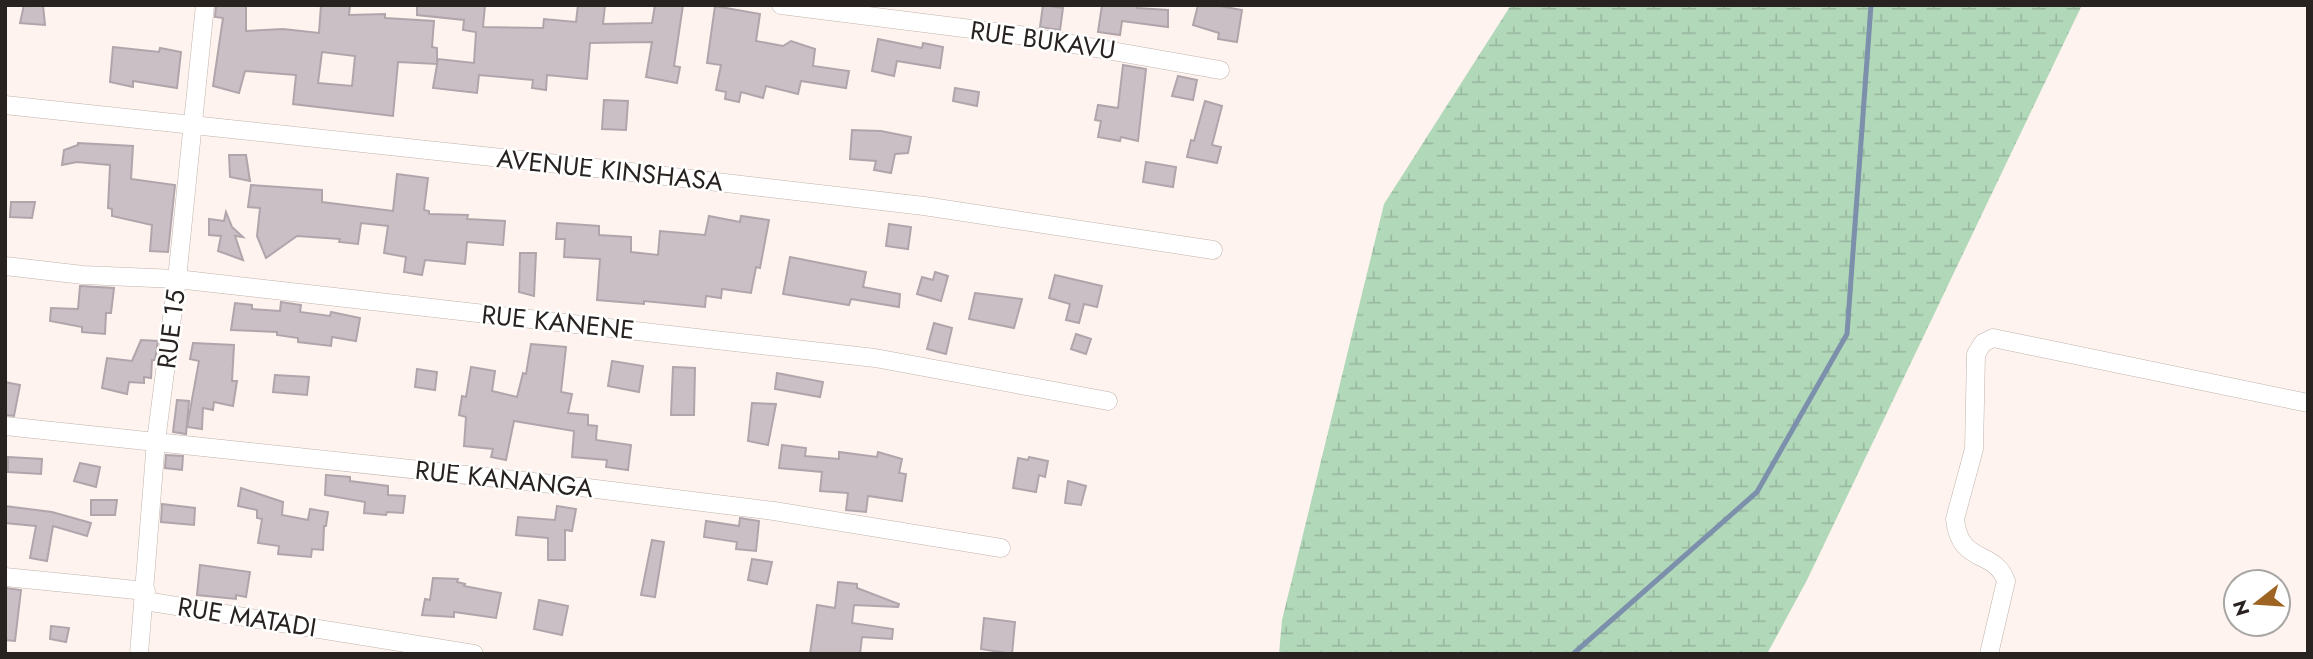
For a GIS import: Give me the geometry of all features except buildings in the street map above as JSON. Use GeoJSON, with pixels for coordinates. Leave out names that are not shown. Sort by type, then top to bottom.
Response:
{"type":"FeatureCollection","features":[{"type":"Feature","properties":{"kind":"street","name":"RUE 15"},"geometry":{"type":"LineString","coordinates":[[139,654],[146,596],[156,441],[177,279],[205,5]]}},
{"type":"Feature","properties":{"kind":"street","name":"RUE BUKAVU"},"geometry":{"type":"LineString","coordinates":[[781,5],[1027,36],[1220,70]]}},
{"type":"Feature","properties":{"kind":"street","name":"AVENUE KINSHASA"},"geometry":{"type":"LineString","coordinates":[[5,104],[924,206],[1213,250]]}},
{"type":"Feature","properties":{"kind":"street","name":"RUE KANENE"},"geometry":{"type":"LineString","coordinates":[[5,266],[83,275],[177,279],[875,358],[1108,401]]}},
{"type":"Feature","properties":{"kind":"street"},"geometry":{"type":"LineString","coordinates":[[1989,654],[2006,581],[2002,570],[1963,545],[1956,530],[1955,519],[1974,449],[1976,354],[1983,343],[1993,338],[2308,403]]}},
{"type":"Feature","properties":{"kind":"street","name":"RUE KANANGA"},"geometry":{"type":"LineString","coordinates":[[5,426],[566,485],[774,511],[1001,548]]}},
{"type":"Feature","properties":{"kind":"street","name":"RUE MATADI"},"geometry":{"type":"LineString","coordinates":[[5,577],[146,596],[474,654]]}},
{"type":"Feature","properties":{"kind":"green space"},"geometry":{"type":"Polygon","coordinates":[[[1511,5],[2082,5],[1807,580],[1767,654],[1279,654],[1282,620],[1384,204],[1511,5]]]}},
{"type":"Feature","properties":{"kind":"waterway"},"geometry":{"type":"LineString","coordinates":[[1573,654],[1757,492],[1847,334],[1871,5]]}}]}
